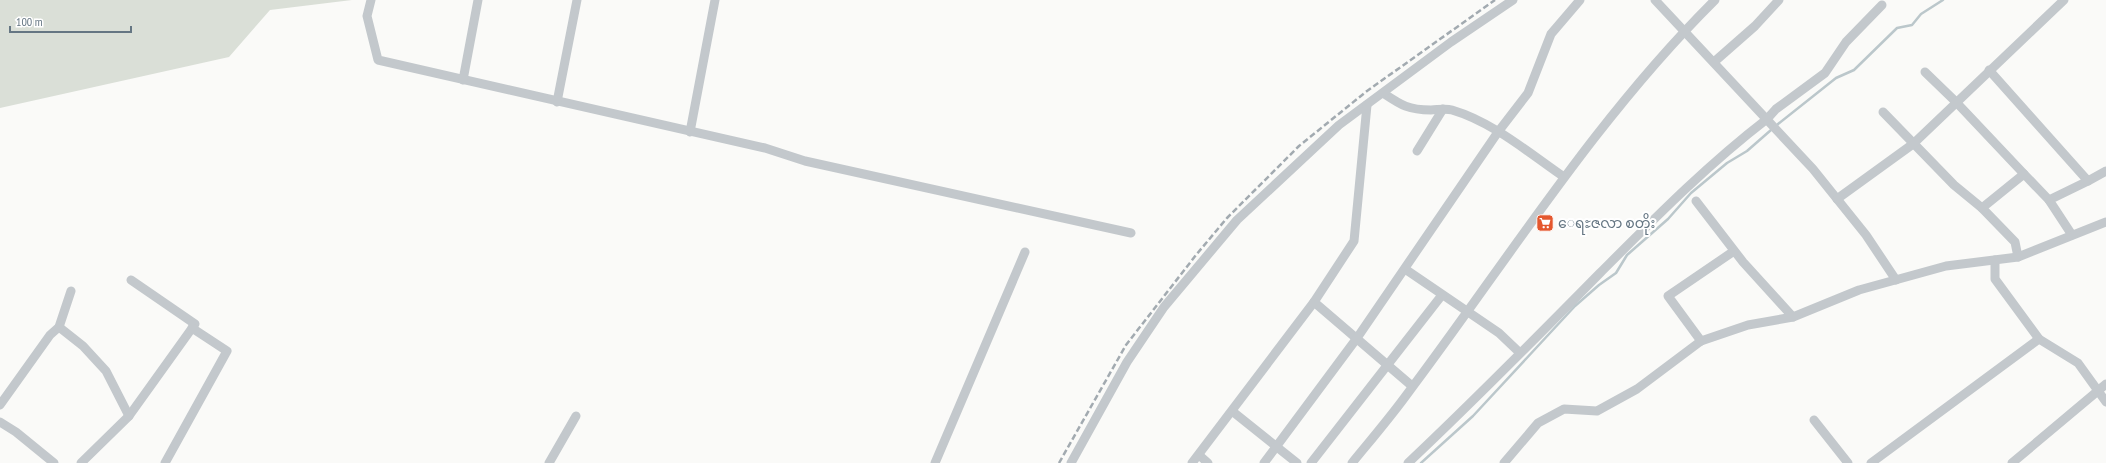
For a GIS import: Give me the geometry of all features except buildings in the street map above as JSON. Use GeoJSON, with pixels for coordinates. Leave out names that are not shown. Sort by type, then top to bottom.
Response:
{"type":"FeatureCollection","features":[{"type":"Feature","properties":{"kind":"street"},"geometry":{"type":"LineString","coordinates":[[371,0],[367,16],[378,60],[557,102],[765,148],[805,161],[1131,233]]}},
{"type":"Feature","properties":{"kind":"street"},"geometry":{"type":"LineString","coordinates":[[463,80],[478,0]]}},
{"type":"Feature","properties":{"kind":"street"},"geometry":{"type":"LineString","coordinates":[[557,102],[577,0]]}},
{"type":"Feature","properties":{"kind":"street"},"geometry":{"type":"LineString","coordinates":[[690,132],[715,0]]}},
{"type":"Feature","properties":{"kind":"street"},"geometry":{"type":"LineString","coordinates":[[1071,463],[1127,362],[1164,307],[1237,220],[1339,125],[1451,42],[1513,0]]}},
{"type":"Feature","properties":{"kind":"street"},"geometry":{"type":"LineString","coordinates":[[1264,463],[1357,338],[1498,132],[1528,93],[1551,34],[1580,0]]}},
{"type":"Feature","properties":{"kind":"street"},"geometry":{"type":"LineString","coordinates":[[1656,0],[1683,32],[1714,62],[1767,119],[1837,199],[1866,235],[1896,280]]}},
{"type":"Feature","properties":{"kind":"street"},"geometry":{"type":"LineString","coordinates":[[1352,463],[1406,396],[1564,177],[1622,101],[1683,32],[1715,0]]}},
{"type":"Feature","properties":{"kind":"street"},"geometry":{"type":"LineString","coordinates":[[1714,62],[1755,26],[1779,0]]}},
{"type":"Feature","properties":{"kind":"street"},"geometry":{"type":"LineString","coordinates":[[1837,199],[1913,144],[2064,0]]}},
{"type":"Feature","properties":{"kind":"street"},"geometry":{"type":"LineString","coordinates":[[1408,463],[1486,389],[1637,235],[1699,175],[1767,119],[1776,109],[1825,73],[1846,42],[1882,4]]}},
{"type":"Feature","properties":{"kind":"street"},"geometry":{"type":"LineString","coordinates":[[1989,70],[2088,181]]}},
{"type":"Feature","properties":{"kind":"street"},"geometry":{"type":"LineString","coordinates":[[1925,72],[1956,102],[2050,200],[2072,235]]}},
{"type":"Feature","properties":{"kind":"street"},"geometry":{"type":"LineString","coordinates":[[1383,93],[1404,107],[1413,110],[1450,109],[1466,115],[1498,132],[1564,177]]}},
{"type":"Feature","properties":{"kind":"street"},"geometry":{"type":"LineString","coordinates":[[1192,463],[1314,302],[1354,241],[1367,104]]}},
{"type":"Feature","properties":{"kind":"street"},"geometry":{"type":"LineString","coordinates":[[1416,151],[1443,109]]}},
{"type":"Feature","properties":{"kind":"street"},"geometry":{"type":"LineString","coordinates":[[1884,112],[1913,144],[1954,185],[1982,208],[2015,242],[2018,257]]}},
{"type":"Feature","properties":{"kind":"street"},"geometry":{"type":"LineString","coordinates":[[2050,200],[2106,171]]}},
{"type":"Feature","properties":{"kind":"street"},"geometry":{"type":"LineString","coordinates":[[1982,208],[2024,174]]}},
{"type":"Feature","properties":{"kind":"street"},"geometry":{"type":"LineString","coordinates":[[1696,201],[1734,251],[1793,317]]}},
{"type":"Feature","properties":{"kind":"street"},"geometry":{"type":"LineString","coordinates":[[1504,463],[1538,423],[1564,409],[1598,412],[1637,389],[1702,341],[1748,325],[1793,317],[1859,290],[1946,266],[2018,257],[2106,222]]}},
{"type":"Feature","properties":{"kind":"street"},"geometry":{"type":"LineString","coordinates":[[1702,341],[1668,296],[1734,251]]}},
{"type":"Feature","properties":{"kind":"street"},"geometry":{"type":"LineString","coordinates":[[934,463],[1025,252]]}},
{"type":"Feature","properties":{"kind":"street"},"geometry":{"type":"LineString","coordinates":[[1995,260],[1995,279],[2039,339],[2078,363],[2106,402]]}},
{"type":"Feature","properties":{"kind":"street"},"geometry":{"type":"LineString","coordinates":[[1405,269],[1467,313],[1499,333],[1520,353]]}},
{"type":"Feature","properties":{"kind":"street"},"geometry":{"type":"LineString","coordinates":[[81,463],[130,416],[195,324],[131,280]]}},
{"type":"Feature","properties":{"kind":"street"},"geometry":{"type":"LineString","coordinates":[[0,405],[50,335],[59,327],[72,291]]}},
{"type":"Feature","properties":{"kind":"street"},"geometry":{"type":"LineString","coordinates":[[1311,463],[1442,295]]}},
{"type":"Feature","properties":{"kind":"street"},"geometry":{"type":"LineString","coordinates":[[1314,302],[1412,386]]}},
{"type":"Feature","properties":{"kind":"street"},"geometry":{"type":"LineString","coordinates":[[59,327],[83,346],[106,371],[130,416]]}},
{"type":"Feature","properties":{"kind":"street"},"geometry":{"type":"LineString","coordinates":[[165,463],[227,350],[192,328]]}},
{"type":"Feature","properties":{"kind":"street"},"geometry":{"type":"LineString","coordinates":[[1871,463],[2039,339]]}},
{"type":"Feature","properties":{"kind":"street"},"geometry":{"type":"LineString","coordinates":[[2012,463],[2106,384]]}},
{"type":"Feature","properties":{"kind":"street"},"geometry":{"type":"LineString","coordinates":[[1232,411],[1297,463]]}},
{"type":"Feature","properties":{"kind":"street"},"geometry":{"type":"LineString","coordinates":[[549,463],[576,416]]}},
{"type":"Feature","properties":{"kind":"street"},"geometry":{"type":"LineString","coordinates":[[1814,420],[1848,463]]}},
{"type":"Feature","properties":{"kind":"street"},"geometry":{"type":"LineString","coordinates":[[0,422],[16,432],[54,463]]}},
{"type":"Feature","properties":{"kind":"street"},"geometry":{"type":"LineString","coordinates":[[1199,455],[1208,463]]}},
{"type":"Feature","properties":{"kind":"shaded area"},"geometry":{"type":"Polygon","coordinates":[[[0,0],[352,0],[270,10],[229,57],[0,108],[0,0]]]}},
{"type":"Feature","properties":{"kind":"waterway"},"geometry":{"type":"LineString","coordinates":[[1778,124],[1836,78],[1854,70],[1897,28],[1912,25],[1921,14],[1943,0]]}},
{"type":"Feature","properties":{"kind":"waterway"},"geometry":{"type":"LineString","coordinates":[[1421,463],[1473,416],[1575,306],[1599,285],[1616,273],[1627,255],[1668,219],[1691,193],[1727,163],[1747,151],[1771,130]]}},
{"type":"Feature","properties":{"kind":"railway"},"geometry":{"type":"LineString","coordinates":[[1059,463],[1126,345],[1196,255],[1227,218],[1299,146],[1367,91],[1495,0]]}},
{"type":"Feature","properties":{"kind":"place","name":"ေရႊဇလာ စတိုး"},"geometry":{"type":"Point","coordinates":[1545,223]}}]}
